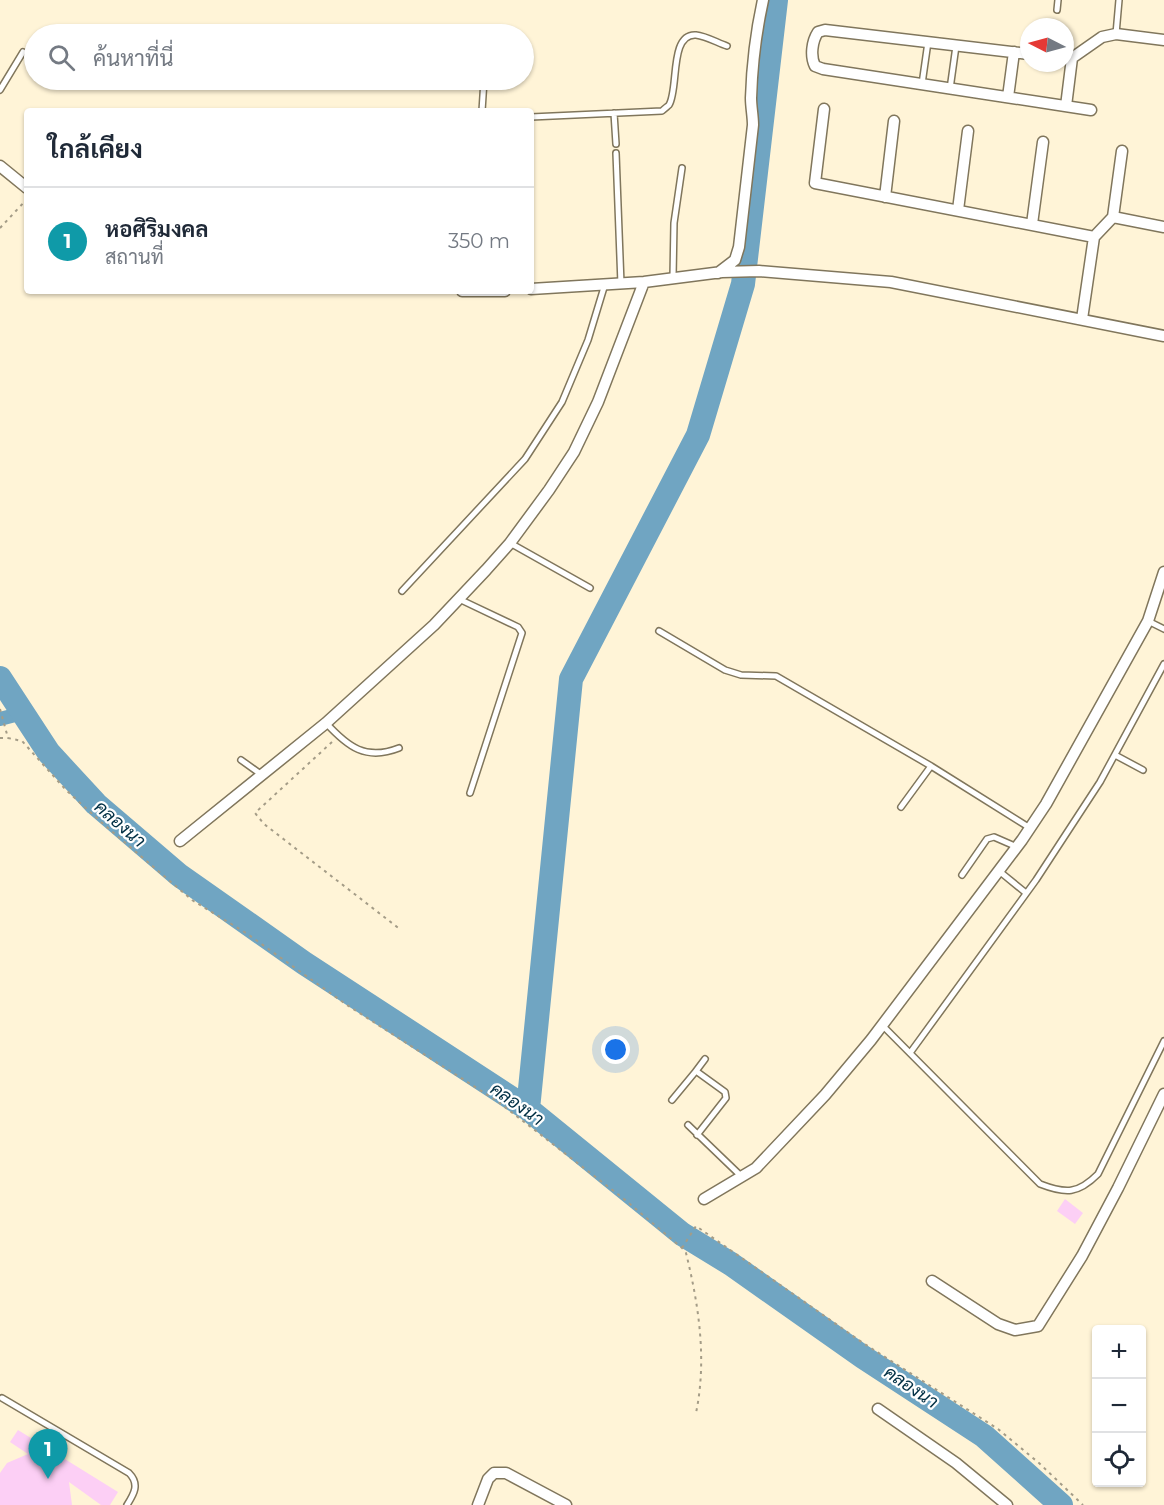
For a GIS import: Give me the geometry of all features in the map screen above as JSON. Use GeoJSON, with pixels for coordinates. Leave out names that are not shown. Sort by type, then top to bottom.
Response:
{"type":"FeatureCollection","features":[{"type":"Feature","properties":{"kind":"street"},"geometry":{"type":"LineString","coordinates":[[720,273],[735,260],[739,247],[752,137],[751,100],[755,41],[763,0]]}},
{"type":"Feature","properties":{"kind":"street"},"geometry":{"type":"LineString","coordinates":[[1020,53],[825,30],[818,32],[814,37],[812,58],[815,66],[823,69],[1091,110]]}},
{"type":"Feature","properties":{"kind":"street"},"geometry":{"type":"LineString","coordinates":[[1074,54],[1102,37],[1116,34],[1164,40]]}},
{"type":"Feature","properties":{"kind":"street"},"geometry":{"type":"LineString","coordinates":[[1008,97],[1014,52]]}},
{"type":"Feature","properties":{"kind":"street"},"geometry":{"type":"LineString","coordinates":[[1066,106],[1067,72]]}},
{"type":"Feature","properties":{"kind":"street"},"geometry":{"type":"LineString","coordinates":[[824,109],[816,183],[1094,237]]}},
{"type":"Feature","properties":{"kind":"street"},"geometry":{"type":"LineString","coordinates":[[885,196],[894,121]]}},
{"type":"Feature","properties":{"kind":"street"},"geometry":{"type":"LineString","coordinates":[[958,210],[968,131]]}},
{"type":"Feature","properties":{"kind":"street"},"geometry":{"type":"LineString","coordinates":[[1032,224],[1043,142]]}},
{"type":"Feature","properties":{"kind":"street"},"geometry":{"type":"LineString","coordinates":[[1082,320],[1094,237],[1113,217],[1122,151]]}},
{"type":"Feature","properties":{"kind":"street"},"geometry":{"type":"LineString","coordinates":[[0,166],[24,186]]}},
{"type":"Feature","properties":{"kind":"street"},"geometry":{"type":"LineString","coordinates":[[1113,217],[1164,227]]}},
{"type":"Feature","properties":{"kind":"street"},"geometry":{"type":"LineString","coordinates":[[534,289],[621,284],[759,271],[891,282],[1164,336]]}},
{"type":"Feature","properties":{"kind":"street"},"geometry":{"type":"LineString","coordinates":[[180,842],[326,723],[434,625],[510,543],[574,452],[598,402],[644,282]]}},
{"type":"Feature","properties":{"kind":"street"},"geometry":{"type":"LineString","coordinates":[[704,1199],[742,1178],[770,1153],[825,1095],[882,1025],[1017,847],[1148,621],[1164,572]]}},
{"type":"Feature","properties":{"kind":"street"},"geometry":{"type":"LineString","coordinates":[[932,1281],[998,1324],[1015,1330],[1038,1326],[1082,1256],[1164,1094]]}},
{"type":"Feature","properties":{"kind":"street"},"geometry":{"type":"LineString","coordinates":[[878,1409],[956,1463],[1007,1505]]}},
{"type":"Feature","properties":{"kind":"street"},"geometry":{"type":"LineString","coordinates":[[478,1505],[488,1479],[494,1473],[506,1473],[566,1505]]}},
{"type":"Feature","properties":{"kind":"lane"},"geometry":{"type":"LineString","coordinates":[[1057,10],[1058,0]]}},
{"type":"Feature","properties":{"kind":"lane"},"geometry":{"type":"LineString","coordinates":[[1116,34],[1119,0]]}},
{"type":"Feature","properties":{"kind":"lane"},"geometry":{"type":"LineString","coordinates":[[534,117],[662,111],[669,105],[673,93],[680,44],[689,36],[697,35],[727,46]]}},
{"type":"Feature","properties":{"kind":"lane"},"geometry":{"type":"LineString","coordinates":[[922,84],[928,42]]}},
{"type":"Feature","properties":{"kind":"lane"},"geometry":{"type":"LineString","coordinates":[[950,88],[956,45]]}},
{"type":"Feature","properties":{"kind":"lane"},"geometry":{"type":"LineString","coordinates":[[0,90],[23,52]]}},
{"type":"Feature","properties":{"kind":"lane"},"geometry":{"type":"LineString","coordinates":[[482,108],[483,90]]}},
{"type":"Feature","properties":{"kind":"lane"},"geometry":{"type":"LineString","coordinates":[[614,113],[616,144]]}},
{"type":"Feature","properties":{"kind":"lane"},"geometry":{"type":"LineString","coordinates":[[616,153],[621,284]]}},
{"type":"Feature","properties":{"kind":"lane"},"geometry":{"type":"LineString","coordinates":[[672,279],[674,223],[682,168]]}},
{"type":"Feature","properties":{"kind":"lane"},"geometry":{"type":"LineString","coordinates":[[402,591],[525,459],[562,402],[588,340],[605,285]]}},
{"type":"Feature","properties":{"kind":"lane"},"geometry":{"type":"LineString","coordinates":[[510,543],[590,588]]}},
{"type":"Feature","properties":{"kind":"lane"},"geometry":{"type":"LineString","coordinates":[[459,599],[518,627],[522,633],[470,793]]}},
{"type":"Feature","properties":{"kind":"lane"},"geometry":{"type":"LineString","coordinates":[[1148,621],[1164,629]]}},
{"type":"Feature","properties":{"kind":"lane"},"geometry":{"type":"LineString","coordinates":[[659,631],[725,670],[741,675],[776,676],[931,766],[1030,828]]}},
{"type":"Feature","properties":{"kind":"lane"},"geometry":{"type":"LineString","coordinates":[[910,1053],[1026,893],[1100,782],[1164,664]]}},
{"type":"Feature","properties":{"kind":"lane"},"geometry":{"type":"LineString","coordinates":[[326,723],[344,743],[363,752],[386,753],[399,748]]}},
{"type":"Feature","properties":{"kind":"lane"},"geometry":{"type":"LineString","coordinates":[[1115,754],[1143,770]]}},
{"type":"Feature","properties":{"kind":"lane"},"geometry":{"type":"LineString","coordinates":[[241,760],[262,775]]}},
{"type":"Feature","properties":{"kind":"lane"},"geometry":{"type":"LineString","coordinates":[[902,807],[931,766]]}},
{"type":"Feature","properties":{"kind":"lane"},"geometry":{"type":"LineString","coordinates":[[962,875],[987,839],[994,837],[1017,847]]}},
{"type":"Feature","properties":{"kind":"lane"},"geometry":{"type":"LineString","coordinates":[[999,871],[1026,893]]}},
{"type":"Feature","properties":{"kind":"lane"},"geometry":{"type":"LineString","coordinates":[[882,1025],[1040,1184],[1055,1190],[1069,1191],[1086,1185],[1098,1174],[1164,1041]]}},
{"type":"Feature","properties":{"kind":"lane"},"geometry":{"type":"LineString","coordinates":[[672,1100],[705,1059]]}},
{"type":"Feature","properties":{"kind":"lane"},"geometry":{"type":"LineString","coordinates":[[696,1071],[726,1095],[697,1135]]}},
{"type":"Feature","properties":{"kind":"lane"},"geometry":{"type":"LineString","coordinates":[[688,1125],[742,1178]]}},
{"type":"Feature","properties":{"kind":"lane"},"geometry":{"type":"LineString","coordinates":[[1,1399],[129,1473],[134,1478],[135,1490],[127,1505]]}},
{"type":"Feature","properties":{"kind":"path"},"geometry":{"type":"LineString","coordinates":[[0,228],[24,202]]}},
{"type":"Feature","properties":{"kind":"path"},"geometry":{"type":"LineString","coordinates":[[0,709],[8,738]]}},
{"type":"Feature","properties":{"kind":"path"},"geometry":{"type":"LineString","coordinates":[[338,736],[255,813],[264,824],[401,930]]}},
{"type":"Feature","properties":{"kind":"path"},"geometry":{"type":"LineString","coordinates":[[0,738],[22,741],[83,806],[192,900],[246,933],[328,993],[497,1101],[616,1192],[682,1248],[686,1253],[697,1305],[702,1373],[696,1413]]}},
{"type":"Feature","properties":{"kind":"path"},"geometry":{"type":"LineString","coordinates":[[682,1248],[696,1226],[863,1343],[998,1429],[1083,1505]]}},
{"type":"Feature","properties":{"kind":"building"},"geometry":{"type":"Polygon","coordinates":[[[1065,1199],[1083,1213],[1075,1224],[1057,1211],[1065,1199]]]}},
{"type":"Feature","properties":{"kind":"building"},"geometry":{"type":"Polygon","coordinates":[[[18,1430],[118,1492],[110,1505],[101,1505],[69,1482],[72,1505],[0,1505],[0,1473],[7,1463],[28,1454],[10,1442],[18,1430]]]}},
{"type":"Feature","properties":{"kind":"waterway"},"geometry":{"type":"LineString","coordinates":[[528,1109],[571,679],[698,435],[743,284],[776,0]]}},
{"type":"Feature","properties":{"kind":"waterway","name":"คลองนา"},"geometry":{"type":"LineString","coordinates":[[0,678],[49,753],[96,804],[179,875],[304,963],[528,1109],[682,1234],[731,1264],[863,1357],[984,1436],[1061,1505]]}},
{"type":"Feature","properties":{"kind":"waterway"},"geometry":{"type":"LineString","coordinates":[[0,719],[23,713]]}},
{"type":"Feature","properties":{"kind":"place","name":"หอศิริมงคล"},"geometry":{"type":"Point","coordinates":[48,1479]}}]}
